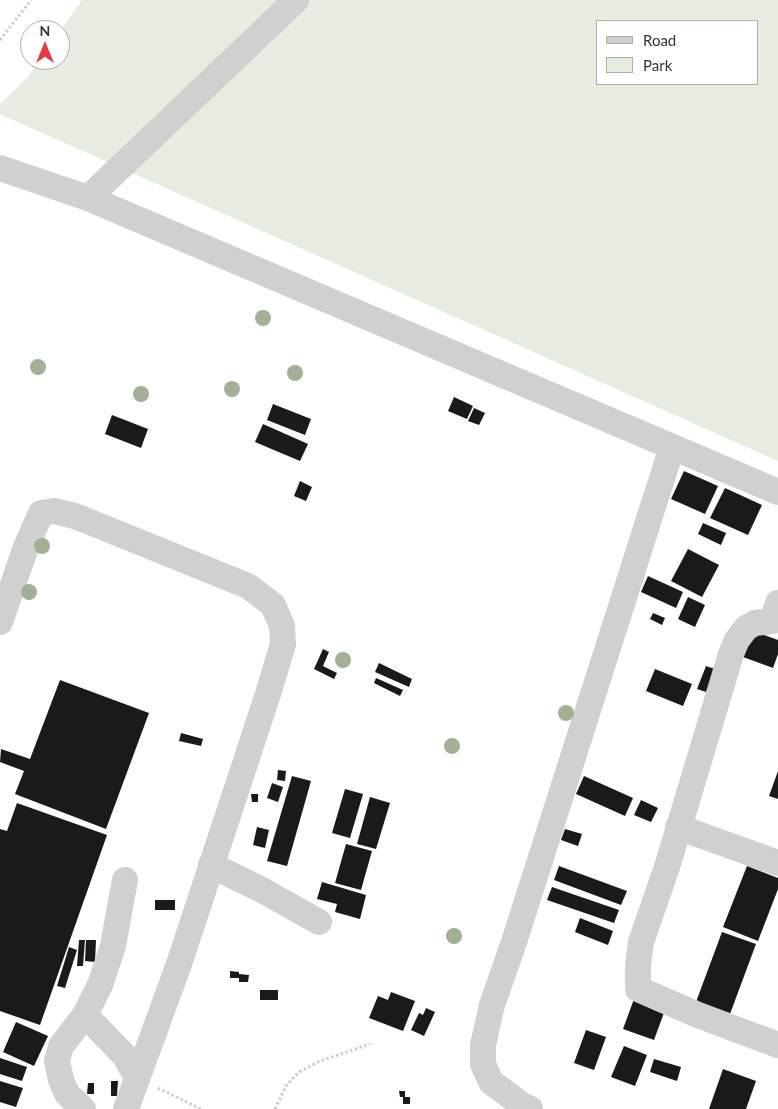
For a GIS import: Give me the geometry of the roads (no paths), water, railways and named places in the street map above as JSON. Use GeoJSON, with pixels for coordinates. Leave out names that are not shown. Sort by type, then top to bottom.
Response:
{"type":"FeatureCollection","features":[{"type":"Feature","properties":{"kind":"street"},"geometry":{"type":"LineString","coordinates":[[88,198],[296,0]]}},
{"type":"Feature","properties":{"kind":"street"},"geometry":{"type":"LineString","coordinates":[[0,168],[88,198],[778,492]]}},
{"type":"Feature","properties":{"kind":"street"},"geometry":{"type":"LineString","coordinates":[[530,1109],[491,1082],[484,1064],[484,1045],[490,1013],[672,448]]}},
{"type":"Feature","properties":{"kind":"street"},"geometry":{"type":"LineString","coordinates":[[0,622],[26,547],[41,513],[54,511],[75,516],[248,586],[273,605],[282,626],[283,644],[179,964],[126,1109]]}},
{"type":"Feature","properties":{"kind":"street"},"geometry":{"type":"LineString","coordinates":[[776,616],[746,628],[737,640],[641,942],[638,990],[689,1012],[778,1045]]}},
{"type":"Feature","properties":{"kind":"street"},"geometry":{"type":"LineString","coordinates":[[678,826],[778,863]]}},
{"type":"Feature","properties":{"kind":"street"},"geometry":{"type":"LineString","coordinates":[[210,865],[262,890],[319,922]]}},
{"type":"Feature","properties":{"kind":"street"},"geometry":{"type":"LineString","coordinates":[[83,1109],[67,1094],[61,1080],[57,1061],[61,1046],[85,1015],[100,986],[113,946],[125,880]]}},
{"type":"Feature","properties":{"kind":"street"},"geometry":{"type":"LineString","coordinates":[[85,1015],[125,1056],[137,1078]]}}]}
